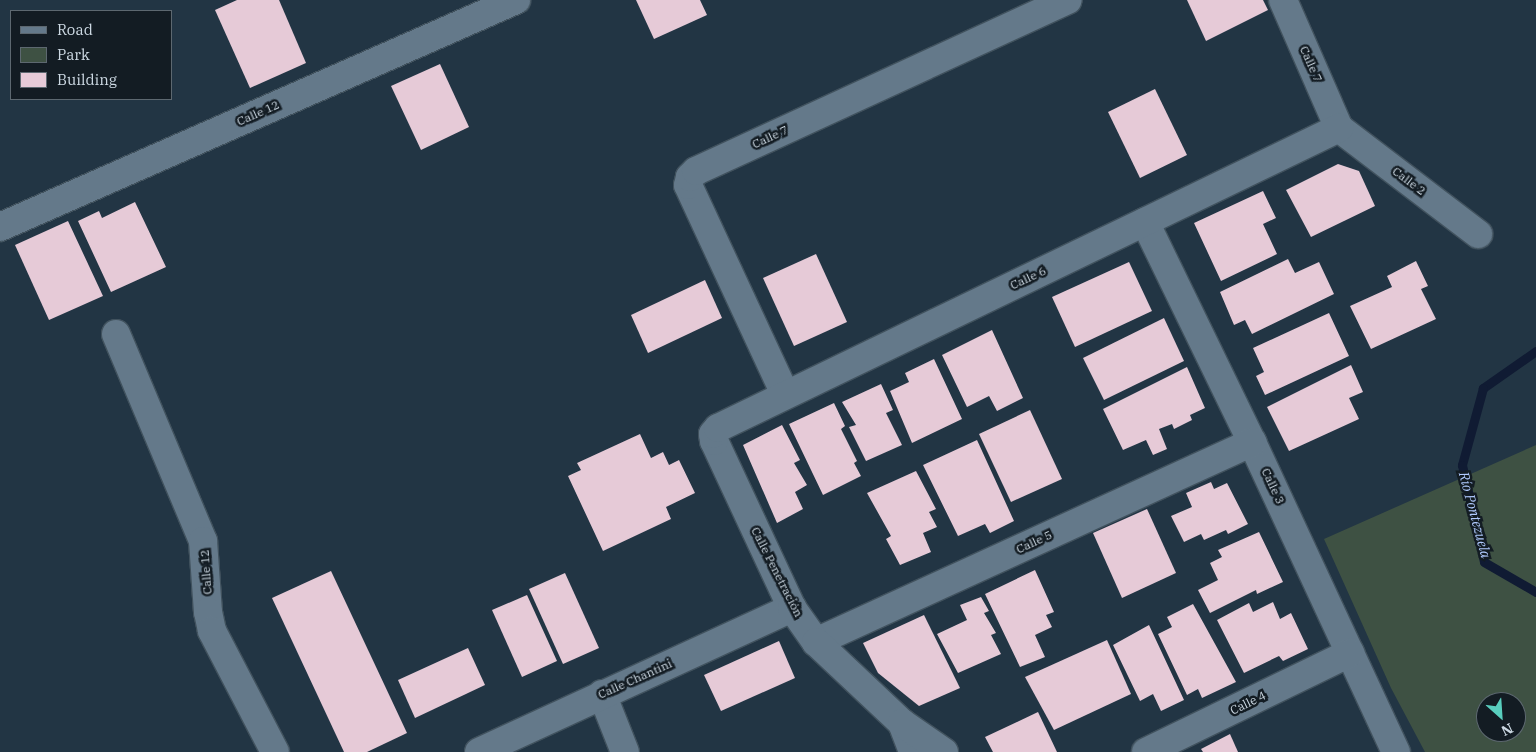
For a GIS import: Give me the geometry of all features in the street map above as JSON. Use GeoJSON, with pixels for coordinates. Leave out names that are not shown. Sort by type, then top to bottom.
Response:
{"type":"FeatureCollection","features":[{"type":"Feature","properties":{"kind":"street","name":"Calle 12"},"geometry":{"type":"LineString","coordinates":[[0,227],[472,9],[516,0]]}},
{"type":"Feature","properties":{"kind":"street","name":"Calle 7"},"geometry":{"type":"LineString","coordinates":[[785,394],[688,185],[690,177],[705,167],[1068,0]]}},
{"type":"Feature","properties":{"kind":"street","name":"Calle 7"},"geometry":{"type":"LineString","coordinates":[[1283,0],[1339,128]]}},
{"type":"Feature","properties":{"kind":"street","name":"Calle 6"},"geometry":{"type":"LineString","coordinates":[[718,428],[1339,128]]}},
{"type":"Feature","properties":{"kind":"street","name":"Calle 2"},"geometry":{"type":"LineString","coordinates":[[1339,128],[1478,234]]}},
{"type":"Feature","properties":{"kind":"street","name":"Calle 3"},"geometry":{"type":"LineString","coordinates":[[1145,222],[1252,442],[1396,752]]}},
{"type":"Feature","properties":{"kind":"street","name":"Calle 12"},"geometry":{"type":"LineString","coordinates":[[116,334],[203,541],[208,612],[212,631],[274,752]]}},
{"type":"Feature","properties":{"kind":"street","name":"Calle Penetración"},"geometry":{"type":"LineString","coordinates":[[718,428],[713,434],[714,441],[792,608],[816,642],[902,723],[944,752]]}},
{"type":"Feature","properties":{"kind":"street","name":"Calle 5"},"geometry":{"type":"LineString","coordinates":[[816,642],[1252,442]]}},
{"type":"Feature","properties":{"kind":"street","name":"Calle Chantini"},"geometry":{"type":"LineString","coordinates":[[479,752],[792,608]]}},
{"type":"Feature","properties":{"kind":"street","name":"Calle 4"},"geometry":{"type":"LineString","coordinates":[[1146,752],[1350,654]]}},
{"type":"Feature","properties":{"kind":"street"},"geometry":{"type":"LineString","coordinates":[[602,694],[625,752]]}},
{"type":"Feature","properties":{"kind":"street"},"geometry":{"type":"LineString","coordinates":[[902,723],[913,752]]}},
{"type":"Feature","properties":{"kind":"green space"},"geometry":{"type":"Polygon","coordinates":[[[1536,445],[1536,752],[1425,752],[1391,688],[1324,539],[1536,445]]]}},
{"type":"Feature","properties":{"kind":"building"},"geometry":{"type":"Polygon","coordinates":[[[237,0],[279,0],[306,63],[250,88],[215,10],[237,0]]]}},
{"type":"Feature","properties":{"kind":"building"},"geometry":{"type":"Polygon","coordinates":[[[636,0],[700,0],[707,15],[654,39],[636,0]]]}},
{"type":"Feature","properties":{"kind":"building"},"geometry":{"type":"Polygon","coordinates":[[[1187,0],[1263,0],[1268,10],[1206,41],[1187,0]]]}},
{"type":"Feature","properties":{"kind":"building"},"geometry":{"type":"Polygon","coordinates":[[[440,64],[469,127],[421,150],[391,86],[440,64]]]}},
{"type":"Feature","properties":{"kind":"building"},"geometry":{"type":"Polygon","coordinates":[[[1155,89],[1187,155],[1140,178],[1108,112],[1155,89]]]}},
{"type":"Feature","properties":{"kind":"building"},"geometry":{"type":"Polygon","coordinates":[[[1338,164],[1359,171],[1375,206],[1311,237],[1286,190],[1338,164]]]}},
{"type":"Feature","properties":{"kind":"building"},"geometry":{"type":"Polygon","coordinates":[[[1263,191],[1276,218],[1263,224],[1277,254],[1221,281],[1194,223],[1263,191]]]}},
{"type":"Feature","properties":{"kind":"building"},"geometry":{"type":"Polygon","coordinates":[[[135,202],[166,267],[111,292],[78,221],[99,211],[102,218],[135,202]]]}},
{"type":"Feature","properties":{"kind":"building"},"geometry":{"type":"Polygon","coordinates":[[[68,221],[103,296],[49,320],[15,245],[68,221]]]}},
{"type":"Feature","properties":{"kind":"building"},"geometry":{"type":"Polygon","coordinates":[[[816,254],[847,322],[794,346],[763,278],[816,254]]]}},
{"type":"Feature","properties":{"kind":"building"},"geometry":{"type":"Polygon","coordinates":[[[1288,259],[1295,273],[1319,262],[1334,294],[1252,334],[1245,320],[1234,325],[1220,292],[1288,259]]]}},
{"type":"Feature","properties":{"kind":"building"},"geometry":{"type":"Polygon","coordinates":[[[1416,261],[1428,286],[1421,289],[1436,319],[1371,349],[1350,306],[1392,287],[1387,276],[1416,261]]]}},
{"type":"Feature","properties":{"kind":"building"},"geometry":{"type":"Polygon","coordinates":[[[1129,262],[1152,311],[1075,347],[1052,297],[1129,262]]]}},
{"type":"Feature","properties":{"kind":"building"},"geometry":{"type":"Polygon","coordinates":[[[705,280],[722,318],[648,353],[631,315],[705,280]]]}},
{"type":"Feature","properties":{"kind":"building"},"geometry":{"type":"Polygon","coordinates":[[[1329,313],[1349,356],[1265,395],[1256,376],[1264,372],[1253,348],[1329,313]]]}},
{"type":"Feature","properties":{"kind":"building"},"geometry":{"type":"Polygon","coordinates":[[[1164,318],[1184,361],[1104,400],[1083,358],[1164,318]]]}},
{"type":"Feature","properties":{"kind":"building"},"geometry":{"type":"Polygon","coordinates":[[[992,330],[1023,398],[997,411],[989,396],[967,407],[942,355],[992,330]]]}},
{"type":"Feature","properties":{"kind":"building"},"geometry":{"type":"Polygon","coordinates":[[[934,359],[962,419],[912,443],[890,391],[909,382],[905,373],[934,359]]]}},
{"type":"Feature","properties":{"kind":"building"},"geometry":{"type":"Polygon","coordinates":[[[1351,365],[1363,392],[1349,398],[1359,419],[1289,451],[1267,407],[1351,365]]]}},
{"type":"Feature","properties":{"kind":"building"},"geometry":{"type":"Polygon","coordinates":[[[1187,367],[1205,408],[1190,415],[1192,420],[1174,429],[1172,424],[1159,429],[1167,449],[1153,455],[1146,440],[1123,450],[1103,409],[1187,367]]]}},
{"type":"Feature","properties":{"kind":"building"},"geometry":{"type":"Polygon","coordinates":[[[881,384],[893,410],[886,413],[902,445],[866,461],[849,427],[856,425],[842,402],[881,384]]]}},
{"type":"Feature","properties":{"kind":"building"},"geometry":{"type":"Polygon","coordinates":[[[834,403],[845,426],[841,429],[857,461],[854,463],[861,476],[823,495],[789,424],[834,403]]]}},
{"type":"Feature","properties":{"kind":"building"},"geometry":{"type":"Polygon","coordinates":[[[1030,410],[1062,479],[1011,502],[979,434],[1030,410]]]}},
{"type":"Feature","properties":{"kind":"building"},"geometry":{"type":"Polygon","coordinates":[[[782,425],[800,460],[794,463],[807,485],[795,492],[803,509],[777,523],[743,445],[782,425]]]}},
{"type":"Feature","properties":{"kind":"building"},"geometry":{"type":"Polygon","coordinates":[[[640,434],[651,458],[663,452],[669,465],[679,460],[695,493],[666,507],[671,519],[603,551],[568,476],[581,470],[577,463],[640,434]]]}},
{"type":"Feature","properties":{"kind":"building"},"geometry":{"type":"Polygon","coordinates":[[[977,440],[1014,521],[990,533],[985,524],[958,536],[923,465],[977,440]]]}},
{"type":"Feature","properties":{"kind":"building"},"geometry":{"type":"Polygon","coordinates":[[[916,471],[936,509],[929,512],[937,527],[923,533],[931,552],[900,565],[886,539],[891,536],[867,493],[916,471]]]}},
{"type":"Feature","properties":{"kind":"building"},"geometry":{"type":"Polygon","coordinates":[[[1211,482],[1214,489],[1227,483],[1248,524],[1228,534],[1226,530],[1204,540],[1201,534],[1184,542],[1171,516],[1192,507],[1186,493],[1211,482]]]}},
{"type":"Feature","properties":{"kind":"building"},"geometry":{"type":"Polygon","coordinates":[[[1147,509],[1176,573],[1122,598],[1093,533],[1147,509]]]}},
{"type":"Feature","properties":{"kind":"building"},"geometry":{"type":"Polygon","coordinates":[[[1259,532],[1283,582],[1257,594],[1256,590],[1210,613],[1198,590],[1218,580],[1210,563],[1222,557],[1218,550],[1259,532]]]}},
{"type":"Feature","properties":{"kind":"building"},"geometry":{"type":"Polygon","coordinates":[[[1035,570],[1054,612],[1046,615],[1052,627],[1035,635],[1045,657],[1020,667],[985,594],[1035,570]]]}},
{"type":"Feature","properties":{"kind":"building"},"geometry":{"type":"Polygon","coordinates":[[[331,571],[407,733],[367,752],[344,752],[272,598],[331,571]]]}},
{"type":"Feature","properties":{"kind":"building"},"geometry":{"type":"Polygon","coordinates":[[[565,573],[599,648],[563,664],[529,589],[565,573]]]}},
{"type":"Feature","properties":{"kind":"building"},"geometry":{"type":"Polygon","coordinates":[[[527,595],[557,661],[522,677],[492,610],[527,595]]]}},
{"type":"Feature","properties":{"kind":"building"},"geometry":{"type":"Polygon","coordinates":[[[981,597],[989,611],[984,613],[996,633],[991,635],[1001,654],[958,673],[937,634],[967,620],[960,605],[981,597]]]}},
{"type":"Feature","properties":{"kind":"building"},"geometry":{"type":"Polygon","coordinates":[[[1273,602],[1280,619],[1291,613],[1308,649],[1283,661],[1279,656],[1244,673],[1217,620],[1249,603],[1253,612],[1273,602]]]}},
{"type":"Feature","properties":{"kind":"building"},"geometry":{"type":"Polygon","coordinates":[[[1193,604],[1236,682],[1202,698],[1198,689],[1187,695],[1158,634],[1172,627],[1167,617],[1193,604]]]}},
{"type":"Feature","properties":{"kind":"building"},"geometry":{"type":"Polygon","coordinates":[[[924,615],[960,688],[919,706],[878,673],[863,643],[924,615]]]}},
{"type":"Feature","properties":{"kind":"building"},"geometry":{"type":"Polygon","coordinates":[[[1149,625],[1184,700],[1161,711],[1153,694],[1140,701],[1113,645],[1149,625]]]}},
{"type":"Feature","properties":{"kind":"building"},"geometry":{"type":"Polygon","coordinates":[[[1107,640],[1131,694],[1054,730],[1025,677],[1107,640]]]}},
{"type":"Feature","properties":{"kind":"building"},"geometry":{"type":"Polygon","coordinates":[[[779,641],[795,678],[721,711],[704,675],[779,641]]]}},
{"type":"Feature","properties":{"kind":"building"},"geometry":{"type":"Polygon","coordinates":[[[468,648],[485,685],[415,718],[398,680],[468,648]]]}},
{"type":"Feature","properties":{"kind":"building"},"geometry":{"type":"Polygon","coordinates":[[[1038,712],[1057,752],[993,752],[985,737],[1038,712]]]}},
{"type":"Feature","properties":{"kind":"building"},"geometry":{"type":"Polygon","coordinates":[[[1230,734],[1238,752],[1203,752],[1201,749],[1230,734]]]}},
{"type":"Feature","properties":{"kind":"waterway","name":"Río Pontezuela"},"geometry":{"type":"LineString","coordinates":[[1536,351],[1483,388],[1462,465],[1484,562],[1536,592]]}}]}
